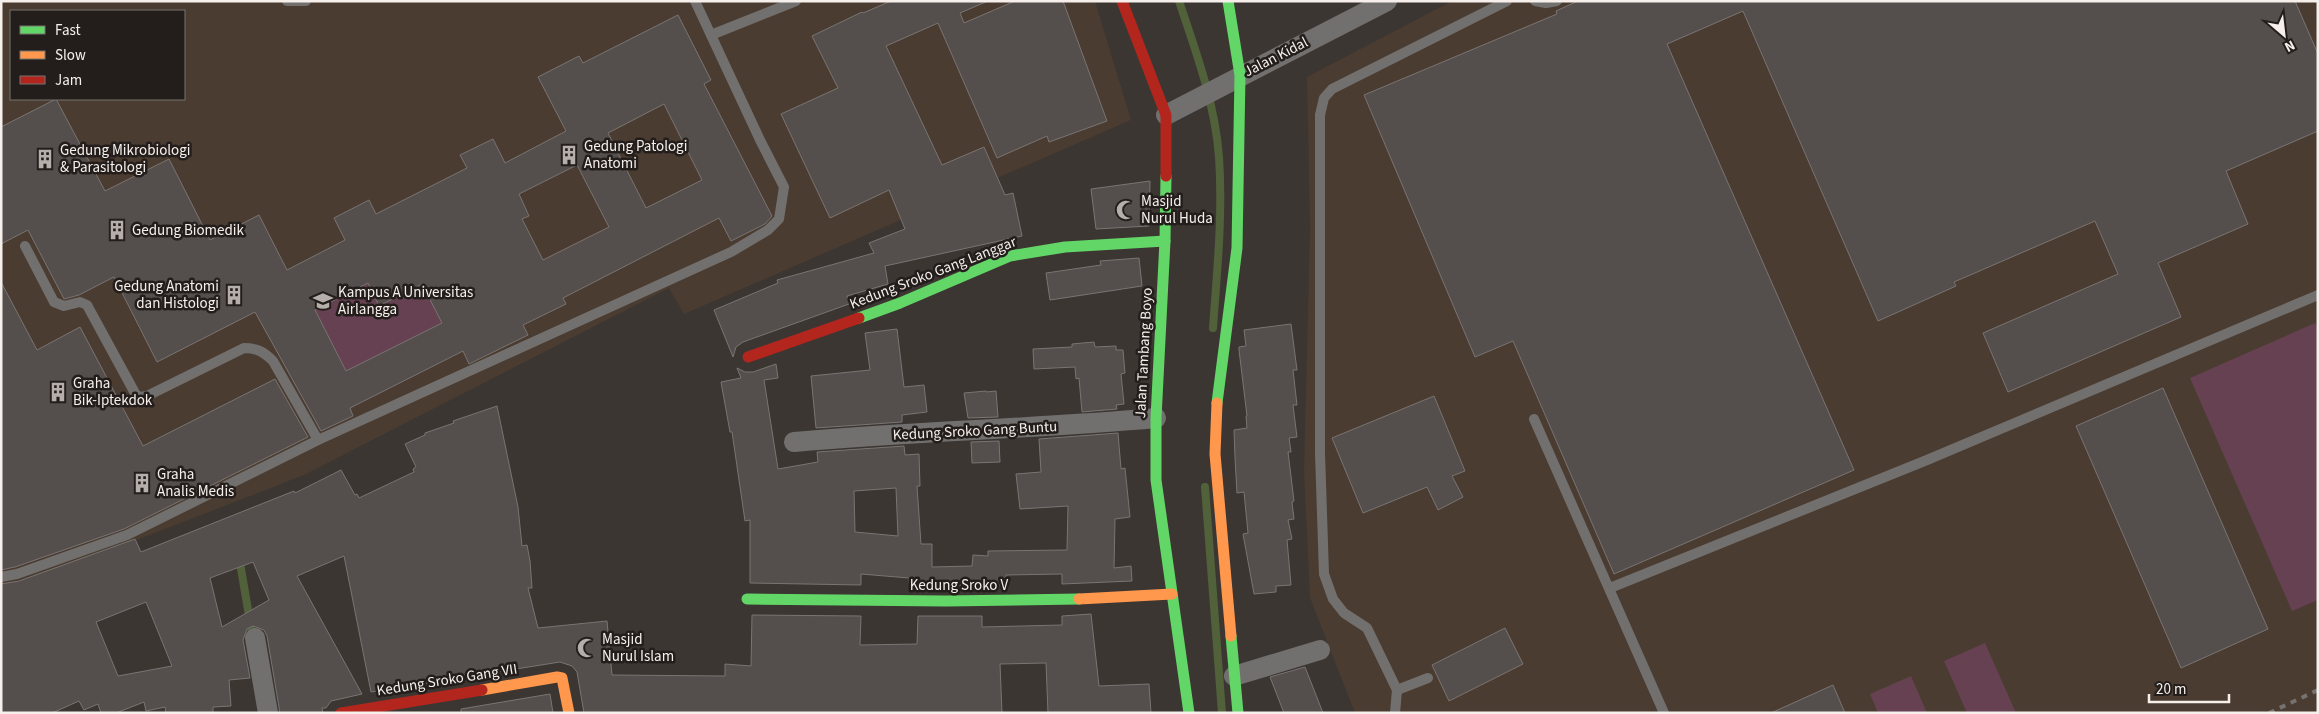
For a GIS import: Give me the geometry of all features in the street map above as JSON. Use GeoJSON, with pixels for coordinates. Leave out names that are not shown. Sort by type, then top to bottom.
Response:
{"type":"FeatureCollection","features":[{"type":"Feature","properties":{"kind":"street","name":"Jalan Tambang Boyo"},"geometry":{"type":"LineString","coordinates":[[1122,1],[1166,115],[1165,241],[1156,418],[1156,480],[1190,713]]}},
{"type":"Feature","properties":{"kind":"street"},"geometry":{"type":"LineString","coordinates":[[1228,1],[1233,79],[1237,248],[1217,394],[1215,454],[1238,713]]}},
{"type":"Feature","properties":{"kind":"street","name":"Jalan Kidal"},"geometry":{"type":"LineString","coordinates":[[1166,115],[1387,1]]}},
{"type":"Feature","properties":{"kind":"street","name":"Kedung Sroko Gang Langgar"},"geometry":{"type":"LineString","coordinates":[[748,358],[900,303],[1010,256],[1042,250],[1165,241]]}},
{"type":"Feature","properties":{"kind":"street","name":"Kedung Sroko Gang Buntu"},"geometry":{"type":"LineString","coordinates":[[794,442],[1062,426],[1156,418]]}},
{"type":"Feature","properties":{"kind":"street","name":"Kedung Sroko V"},"geometry":{"type":"LineString","coordinates":[[747,599],[1063,600],[1172,594]]}},
{"type":"Feature","properties":{"kind":"street"},"geometry":{"type":"LineString","coordinates":[[255,638],[268,713]]}},
{"type":"Feature","properties":{"kind":"street"},"geometry":{"type":"LineString","coordinates":[[1234,676],[1320,650]]}},
{"type":"Feature","properties":{"kind":"street","name":"Kedung Sroko Gang VII"},"geometry":{"type":"LineString","coordinates":[[342,713],[557,677],[562,678],[564,683],[569,713]]}},
{"type":"Feature","properties":{"kind":"lane"},"geometry":{"type":"LineString","coordinates":[[287,1],[306,1]]}},
{"type":"Feature","properties":{"kind":"lane"},"geometry":{"type":"LineString","coordinates":[[1,576],[17,574],[128,535],[318,440],[731,252],[768,230],[779,219],[784,187],[695,1]]}},
{"type":"Feature","properties":{"kind":"lane"},"geometry":{"type":"LineString","coordinates":[[711,35],[796,1]]}},
{"type":"Feature","properties":{"kind":"lane"},"geometry":{"type":"LineString","coordinates":[[1395,713],[1397,690],[1367,628],[1344,613],[1334,599],[1324,574],[1320,453],[1320,115],[1324,98],[1332,90],[1507,1]]}},
{"type":"Feature","properties":{"kind":"lane"},"geometry":{"type":"LineString","coordinates":[[1535,1],[1546,3],[1556,1]]}},
{"type":"Feature","properties":{"kind":"lane"},"geometry":{"type":"LineString","coordinates":[[25,246],[54,302],[64,306],[80,302],[87,305],[136,395],[139,397],[148,396],[244,348],[254,348],[264,352],[272,361],[318,440]]}},
{"type":"Feature","properties":{"kind":"lane"},"geometry":{"type":"LineString","coordinates":[[1610,588],[1918,464],[2318,295]]}},
{"type":"Feature","properties":{"kind":"lane"},"geometry":{"type":"LineString","coordinates":[[1534,419],[1664,713]]}},
{"type":"Feature","properties":{"kind":"lane"},"geometry":{"type":"LineString","coordinates":[[1397,690],[1428,678]]}},
{"type":"Feature","properties":{"kind":"shaded area","name":"Kampus A Universitas Airlangga"},"geometry":{"type":"Polygon","coordinates":[[[1,1],[1095,1],[1131,120],[684,314],[669,288],[304,475],[80,562],[1,585],[1,1]]]}},
{"type":"Feature","properties":{"kind":"shaded area"},"geometry":{"type":"Polygon","coordinates":[[[1452,1],[2318,1],[2318,713],[1355,713],[1310,598],[1304,472],[1310,228],[1307,77],[1452,1]]]}},
{"type":"Feature","properties":{"kind":"shaded area"},"geometry":{"type":"Polygon","coordinates":[[[368,283],[379,306],[422,284],[442,323],[346,371],[315,310],[368,283]]]}},
{"type":"Feature","properties":{"kind":"shaded area"},"geometry":{"type":"Polygon","coordinates":[[[2315,323],[2318,329],[2318,600],[2292,611],[2190,378],[2315,323]]]}},
{"type":"Feature","properties":{"kind":"shaded area"},"geometry":{"type":"Polygon","coordinates":[[[1985,643],[2016,713],[1967,713],[1944,661],[1985,643]]]}},
{"type":"Feature","properties":{"kind":"shaded area"},"geometry":{"type":"Polygon","coordinates":[[[1911,676],[1927,713],[1878,713],[1870,694],[1911,676]]]}},
{"type":"Feature","properties":{"kind":"building"},"geometry":{"type":"Polygon","coordinates":[[[891,1],[988,1],[960,13],[964,23],[1015,1],[1063,1],[1107,121],[1049,142],[1047,136],[997,158],[938,23],[886,46],[942,165],[984,147],[1005,195],[1013,193],[1022,236],[885,266],[888,284],[847,296],[849,304],[743,342],[736,347],[733,357],[714,310],[778,283],[777,280],[874,253],[869,243],[905,229],[889,190],[830,218],[781,114],[838,88],[812,36],[862,12],[891,1]]]}},
{"type":"Feature","properties":{"kind":"building"},"geometry":{"type":"Polygon","coordinates":[[[1578,1],[2295,1],[2318,54],[2318,131],[2226,171],[2248,224],[2158,263],[2181,317],[2008,392],[1983,333],[2118,274],[2095,221],[1954,282],[1956,286],[1878,321],[1743,11],[1667,44],[1854,470],[1614,574],[1513,341],[1475,357],[1364,95],[1557,14],[1556,11],[1578,1]]]}},
{"type":"Feature","properties":{"kind":"building"},"geometry":{"type":"Polygon","coordinates":[[[678,15],[711,80],[704,84],[772,216],[765,224],[731,241],[719,218],[563,298],[566,304],[523,325],[528,335],[469,364],[463,351],[350,408],[353,416],[321,431],[255,312],[157,362],[114,277],[79,295],[64,299],[28,230],[1,244],[1,127],[54,100],[57,100],[105,191],[169,159],[210,240],[259,215],[287,270],[345,240],[334,218],[369,200],[376,214],[467,168],[460,155],[493,139],[505,163],[566,131],[538,77],[579,56],[583,63],[678,15]],[[664,104],[608,133],[646,208],[702,180],[664,104]],[[577,165],[519,194],[529,216],[522,219],[543,260],[609,227],[577,165]],[[368,283],[315,310],[346,371],[442,323],[422,284],[379,306],[368,283]]]}},
{"type":"Feature","properties":{"kind":"building","name":"Masjid Nurul Huda"},"geometry":{"type":"Polygon","coordinates":[[[1150,181],[1149,226],[1096,229],[1091,189],[1150,181]]]}},
{"type":"Feature","properties":{"kind":"building"},"geometry":{"type":"Polygon","coordinates":[[[1139,258],[1142,286],[1050,300],[1046,273],[1101,265],[1100,261],[1139,258]]]}},
{"type":"Feature","properties":{"kind":"building"},"geometry":{"type":"Polygon","coordinates":[[[1,282],[37,350],[80,327],[143,446],[275,379],[308,437],[124,529],[15,567],[1,570],[1,282]]]}},
{"type":"Feature","properties":{"kind":"building"},"geometry":{"type":"Polygon","coordinates":[[[1291,324],[1297,370],[1293,370],[1297,405],[1293,405],[1297,437],[1289,438],[1291,452],[1288,452],[1294,501],[1292,502],[1294,519],[1288,520],[1292,539],[1287,540],[1291,585],[1276,586],[1276,592],[1254,594],[1243,534],[1248,533],[1244,492],[1237,493],[1234,430],[1247,428],[1239,347],[1246,346],[1244,330],[1291,324]]]}},
{"type":"Feature","properties":{"kind":"building"},"geometry":{"type":"Polygon","coordinates":[[[897,329],[904,387],[924,385],[927,412],[902,415],[902,422],[816,428],[811,376],[870,370],[865,333],[897,329]]]}},
{"type":"Feature","properties":{"kind":"building"},"geometry":{"type":"Polygon","coordinates":[[[1094,342],[1095,347],[1116,346],[1116,350],[1123,350],[1125,373],[1121,374],[1124,404],[1116,405],[1117,409],[1082,412],[1079,378],[1076,379],[1075,367],[1034,369],[1033,349],[1072,347],[1072,344],[1094,342]]]}},
{"type":"Feature","properties":{"kind":"building"},"geometry":{"type":"Polygon","coordinates":[[[776,364],[778,378],[764,380],[778,469],[818,462],[817,452],[904,446],[905,455],[919,454],[920,486],[917,486],[921,544],[932,544],[932,567],[972,566],[973,555],[988,556],[988,551],[1067,550],[1068,506],[1020,509],[1016,474],[1041,472],[1039,439],[1118,433],[1121,469],[1125,468],[1130,517],[1115,519],[1114,568],[1131,566],[1132,581],[1062,584],[1062,574],[1006,575],[1006,585],[918,585],[918,583],[909,583],[909,578],[861,574],[861,585],[750,583],[750,520],[745,521],[732,432],[730,432],[721,382],[741,378],[737,368],[745,372],[753,372],[776,364]],[[896,488],[854,491],[855,532],[898,536],[896,488]]]}},
{"type":"Feature","properties":{"kind":"building"},"geometry":{"type":"Polygon","coordinates":[[[2163,388],[2268,629],[2181,668],[2076,426],[2163,388]]]}},
{"type":"Feature","properties":{"kind":"building"},"geometry":{"type":"Polygon","coordinates":[[[996,391],[998,417],[968,418],[964,393],[996,391]]]}},
{"type":"Feature","properties":{"kind":"building"},"geometry":{"type":"Polygon","coordinates":[[[1434,396],[1465,471],[1452,476],[1463,497],[1438,510],[1427,487],[1363,513],[1332,438],[1434,396]]]}},
{"type":"Feature","properties":{"kind":"building"},"geometry":{"type":"Polygon","coordinates":[[[497,406],[518,507],[522,546],[527,545],[530,561],[532,588],[528,588],[538,628],[607,621],[612,675],[725,676],[725,664],[751,666],[752,615],[861,616],[860,645],[917,644],[918,616],[982,616],[982,627],[1062,625],[1062,616],[1091,614],[1099,686],[1149,684],[1151,713],[1048,713],[1046,663],[1000,664],[1002,713],[584,713],[577,672],[572,666],[560,662],[371,692],[344,556],[297,576],[362,694],[331,701],[326,708],[322,708],[323,713],[280,713],[267,636],[264,630],[253,626],[247,629],[243,640],[250,678],[229,680],[231,706],[213,707],[213,713],[166,713],[165,707],[146,711],[144,702],[116,713],[101,713],[98,704],[84,710],[79,701],[52,713],[1,713],[1,584],[19,581],[135,539],[141,552],[294,491],[295,493],[341,470],[355,495],[357,494],[359,498],[414,472],[413,469],[416,467],[405,444],[425,435],[425,433],[454,423],[453,421],[497,406]],[[253,562],[210,578],[222,627],[269,600],[253,562]],[[146,602],[96,622],[118,676],[172,666],[146,602]]]}},
{"type":"Feature","properties":{"kind":"building"},"geometry":{"type":"Polygon","coordinates":[[[999,441],[1000,462],[972,463],[971,442],[999,441]]]}},
{"type":"Feature","properties":{"kind":"building"},"geometry":{"type":"Polygon","coordinates":[[[1505,628],[1523,664],[1449,701],[1432,665],[1505,628]]]}},
{"type":"Feature","properties":{"kind":"building"},"geometry":{"type":"Polygon","coordinates":[[[1305,667],[1323,713],[1284,713],[1270,677],[1305,667]]]}},
{"type":"Feature","properties":{"kind":"building"},"geometry":{"type":"Polygon","coordinates":[[[1833,685],[1845,713],[1771,713],[1833,685]]]}},
{"type":"Feature","properties":{"kind":"building"},"geometry":{"type":"Polygon","coordinates":[[[550,694],[553,713],[461,713],[461,709],[550,694]]]}},
{"type":"Feature","properties":{"kind":"waterway"},"geometry":{"type":"LineString","coordinates":[[1179,1],[1209,97],[1217,137],[1220,178],[1220,221],[1213,328]]}},
{"type":"Feature","properties":{"kind":"waterway"},"geometry":{"type":"LineString","coordinates":[[1205,487],[1222,713]]}},
{"type":"Feature","properties":{"kind":"waterway"},"geometry":{"type":"LineString","coordinates":[[239,557],[253,639]]}},
{"type":"Feature","properties":{"kind":"railway"},"geometry":{"type":"LineString","coordinates":[[2269,713],[2318,690]]}},
{"type":"Feature","properties":{"kind":"traffic: fast"},"geometry":{"type":"LineString","coordinates":[[1217,403],[1237,248],[1240,75],[1228,1]]}},
{"type":"Feature","properties":{"kind":"traffic: fast"},"geometry":{"type":"LineString","coordinates":[[1166,176],[1165,241],[1156,418],[1156,480],[1189,713]]}},
{"type":"Feature","properties":{"kind":"traffic: fast"},"geometry":{"type":"LineString","coordinates":[[859,318],[900,303],[1010,256],[1065,247],[1165,241]]}},
{"type":"Feature","properties":{"kind":"traffic: fast"},"geometry":{"type":"LineString","coordinates":[[747,599],[946,601],[1079,599]]}},
{"type":"Feature","properties":{"kind":"traffic: fast"},"geometry":{"type":"LineString","coordinates":[[1231,636],[1238,713]]}},
{"type":"Feature","properties":{"kind":"traffic: slow"},"geometry":{"type":"LineString","coordinates":[[1217,403],[1215,454],[1231,636]]}},
{"type":"Feature","properties":{"kind":"traffic: slow"},"geometry":{"type":"LineString","coordinates":[[1079,599],[1172,594]]}},
{"type":"Feature","properties":{"kind":"traffic: slow"},"geometry":{"type":"LineString","coordinates":[[482,690],[557,677],[562,678],[569,713]]}},
{"type":"Feature","properties":{"kind":"traffic: jam"},"geometry":{"type":"LineString","coordinates":[[1122,1],[1166,115],[1166,176]]}},
{"type":"Feature","properties":{"kind":"traffic: jam"},"geometry":{"type":"LineString","coordinates":[[748,357],[859,318]]}},
{"type":"Feature","properties":{"kind":"traffic: jam"},"geometry":{"type":"LineString","coordinates":[[341,713],[482,690]]}},
{"type":"Feature","properties":{"kind":"place","name":"Gedung Patologi Anatomi"},"geometry":{"type":"Point","coordinates":[569,155]}},
{"type":"Feature","properties":{"kind":"place","name":"Gedung Mikrobiologi & Parasitologi"},"geometry":{"type":"Point","coordinates":[45,159]}},
{"type":"Feature","properties":{"kind":"place","name":"Masjid Nurul Huda"},"geometry":{"type":"Point","coordinates":[1126,210]}},
{"type":"Feature","properties":{"kind":"place","name":"Gedung Biomedik"},"geometry":{"type":"Point","coordinates":[117,230]}},
{"type":"Feature","properties":{"kind":"place","name":"Gedung Anatomi dan Histologi"},"geometry":{"type":"Point","coordinates":[234,295]}},
{"type":"Feature","properties":{"kind":"place","name":"Kampus A Universitas Airlangga"},"geometry":{"type":"Point","coordinates":[323,301]}},
{"type":"Feature","properties":{"kind":"place","name":"Graha Bik-Iptekdok"},"geometry":{"type":"Point","coordinates":[58,392]}},
{"type":"Feature","properties":{"kind":"place","name":"Graha Analis Medis"},"geometry":{"type":"Point","coordinates":[142,483]}},
{"type":"Feature","properties":{"kind":"place","name":"Masjid Nurul Islam"},"geometry":{"type":"Point","coordinates":[587,648]}}]}
